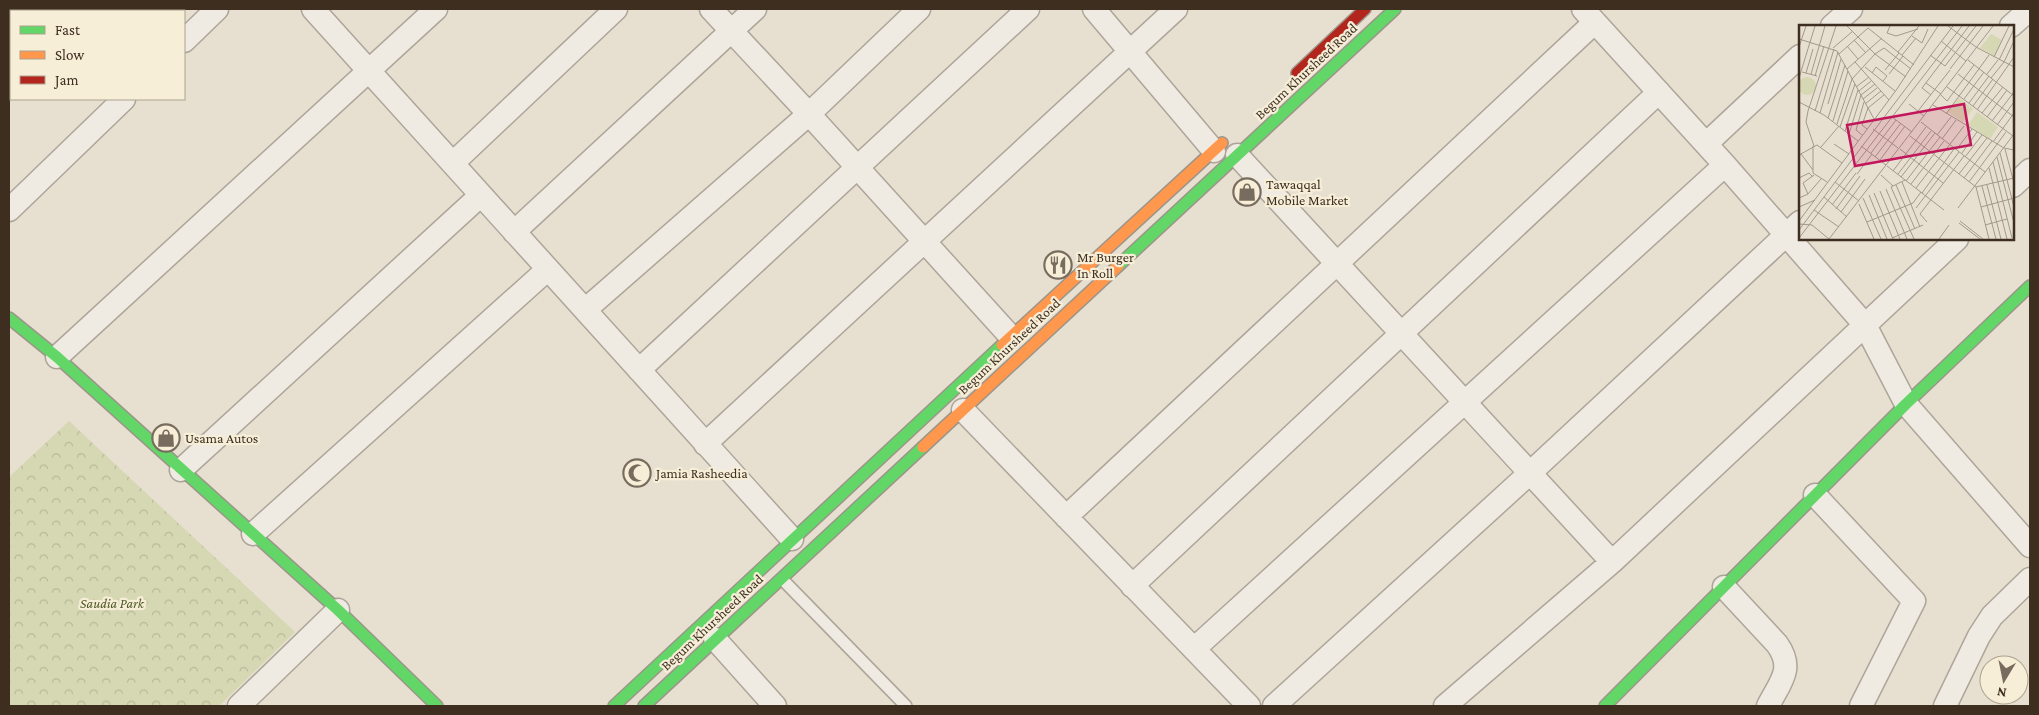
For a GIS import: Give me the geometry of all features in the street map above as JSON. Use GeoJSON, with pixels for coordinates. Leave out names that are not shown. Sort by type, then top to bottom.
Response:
{"type":"FeatureCollection","features":[{"type":"Feature","properties":{"kind":"main road","name":"Begum Khursheed Road"},"geometry":{"type":"LineString","coordinates":[[1286,83],[1365,9]]}},
{"type":"Feature","properties":{"kind":"main road","name":"Begum Khursheed Road"},"geometry":{"type":"LineString","coordinates":[[614,706],[767,562],[1115,242],[1395,9]]}},
{"type":"Feature","properties":{"kind":"main road","name":"Begum Khursheed Road"},"geometry":{"type":"LineString","coordinates":[[644,706],[1129,256],[1227,148]]}},
{"type":"Feature","properties":{"kind":"main road"},"geometry":{"type":"LineString","coordinates":[[1115,242],[1129,256]]}},
{"type":"Feature","properties":{"kind":"main road"},"geometry":{"type":"LineString","coordinates":[[1605,706],[1906,404],[2030,286]]}},
{"type":"Feature","properties":{"kind":"main road"},"geometry":{"type":"LineString","coordinates":[[9,318],[57,357],[338,610],[437,706]]}},
{"type":"Feature","properties":{"kind":"main road"},"geometry":{"type":"LineString","coordinates":[[767,562],[782,578]]}},
{"type":"Feature","properties":{"kind":"street"},"geometry":{"type":"LineString","coordinates":[[185,40],[217,9]]}},
{"type":"Feature","properties":{"kind":"street"},"geometry":{"type":"LineString","coordinates":[[314,9],[792,539]]}},
{"type":"Feature","properties":{"kind":"street"},"geometry":{"type":"LineString","coordinates":[[57,357],[436,9]]}},
{"type":"Feature","properties":{"kind":"street"},"geometry":{"type":"LineString","coordinates":[[453,163],[616,9]]}},
{"type":"Feature","properties":{"kind":"street"},"geometry":{"type":"LineString","coordinates":[[711,9],[858,167],[1011,337]]}},
{"type":"Feature","properties":{"kind":"street"},"geometry":{"type":"LineString","coordinates":[[514,232],[755,9]]}},
{"type":"Feature","properties":{"kind":"street"},"geometry":{"type":"LineString","coordinates":[[584,310],[809,114],[919,9]]}},
{"type":"Feature","properties":{"kind":"street"},"geometry":{"type":"LineString","coordinates":[[639,370],[1028,9]]}},
{"type":"Feature","properties":{"kind":"street"},"geometry":{"type":"LineString","coordinates":[[1094,9],[1130,51],[1227,148],[1337,263],[1612,562]]}},
{"type":"Feature","properties":{"kind":"street"},"geometry":{"type":"LineString","coordinates":[[706,444],[1176,9]]}},
{"type":"Feature","properties":{"kind":"street"},"geometry":{"type":"LineString","coordinates":[[1833,25],[1851,9]]}},
{"type":"Feature","properties":{"kind":"street"},"geometry":{"type":"LineString","coordinates":[[2012,25],[2030,9]]}},
{"type":"Feature","properties":{"kind":"street"},"geometry":{"type":"LineString","coordinates":[[1066,517],[1337,263],[1589,15],[1725,165],[1793,229],[1530,473],[1274,706]]}},
{"type":"Feature","properties":{"kind":"street"},"geometry":{"type":"LineString","coordinates":[[1706,144],[1799,57]]}},
{"type":"Feature","properties":{"kind":"street"},"geometry":{"type":"LineString","coordinates":[[1132,586],[1659,92]]}},
{"type":"Feature","properties":{"kind":"street"},"geometry":{"type":"LineString","coordinates":[[9,210],[123,100]]}},
{"type":"Feature","properties":{"kind":"street"},"geometry":{"type":"LineString","coordinates":[[1194,649],[1725,165]]}},
{"type":"Feature","properties":{"kind":"street"},"geometry":{"type":"LineString","coordinates":[[2014,185],[2030,170]]}},
{"type":"Feature","properties":{"kind":"street"},"geometry":{"type":"LineString","coordinates":[[182,470],[481,195]]}},
{"type":"Feature","properties":{"kind":"street"},"geometry":{"type":"LineString","coordinates":[[1801,240],[1865,325],[1906,404],[2030,546]]}},
{"type":"Feature","properties":{"kind":"street"},"geometry":{"type":"LineString","coordinates":[[1445,706],[1612,562],[1956,240]]}},
{"type":"Feature","properties":{"kind":"street"},"geometry":{"type":"LineString","coordinates":[[253,534],[548,269]]}},
{"type":"Feature","properties":{"kind":"street"},"geometry":{"type":"LineString","coordinates":[[963,410],[1249,706]]}},
{"type":"Feature","properties":{"kind":"street"},"geometry":{"type":"LineString","coordinates":[[1815,495],[1914,601],[1860,706]]}},
{"type":"Feature","properties":{"kind":"street"},"geometry":{"type":"LineString","coordinates":[[1946,706],[1979,636],[1992,616],[2030,578]]}},
{"type":"Feature","properties":{"kind":"street"},"geometry":{"type":"LineString","coordinates":[[1724,587],[1785,654],[1786,671],[1768,706]]}},
{"type":"Feature","properties":{"kind":"street"},"geometry":{"type":"LineString","coordinates":[[239,706],[338,610]]}},
{"type":"Feature","properties":{"kind":"street"},"geometry":{"type":"LineString","coordinates":[[715,640],[775,706]]}},
{"type":"Feature","properties":{"kind":"lane"},"geometry":{"type":"LineString","coordinates":[[782,578],[906,706]]}},
{"type":"Feature","properties":{"kind":"green space","name":"Saudia Park"},"geometry":{"type":"Polygon","coordinates":[[[69,421],[295,632],[219,706],[9,706],[9,477],[69,421]]]}},
{"type":"Feature","properties":{"kind":"traffic: fast"},"geometry":{"type":"LineString","coordinates":[[1118,266],[1395,9]]}},
{"type":"Feature","properties":{"kind":"traffic: fast"},"geometry":{"type":"LineString","coordinates":[[1605,706],[1906,404],[2030,286]]}},
{"type":"Feature","properties":{"kind":"traffic: fast"},"geometry":{"type":"LineString","coordinates":[[9,318],[57,357],[338,610],[437,706]]}},
{"type":"Feature","properties":{"kind":"traffic: fast"},"geometry":{"type":"LineString","coordinates":[[614,706],[1002,345]]}},
{"type":"Feature","properties":{"kind":"traffic: fast"},"geometry":{"type":"LineString","coordinates":[[644,706],[923,447]]}},
{"type":"Feature","properties":{"kind":"traffic: slow"},"geometry":{"type":"LineString","coordinates":[[1002,345],[1222,143]]}},
{"type":"Feature","properties":{"kind":"traffic: slow"},"geometry":{"type":"LineString","coordinates":[[923,447],[1118,266]]}},
{"type":"Feature","properties":{"kind":"traffic: jam"},"geometry":{"type":"LineString","coordinates":[[1297,73],[1365,9]]}},
{"type":"Feature","properties":{"kind":"place","name":"Tawaqqal Mobile Market"},"geometry":{"type":"Point","coordinates":[1247,192]}},
{"type":"Feature","properties":{"kind":"place","name":"Mr Burger In Roll"},"geometry":{"type":"Point","coordinates":[1058,265]}},
{"type":"Feature","properties":{"kind":"place","name":"Usama Autos"},"geometry":{"type":"Point","coordinates":[166,438]}},
{"type":"Feature","properties":{"kind":"place","name":"Jamia Rasheedia"},"geometry":{"type":"Point","coordinates":[637,473]}}]}
